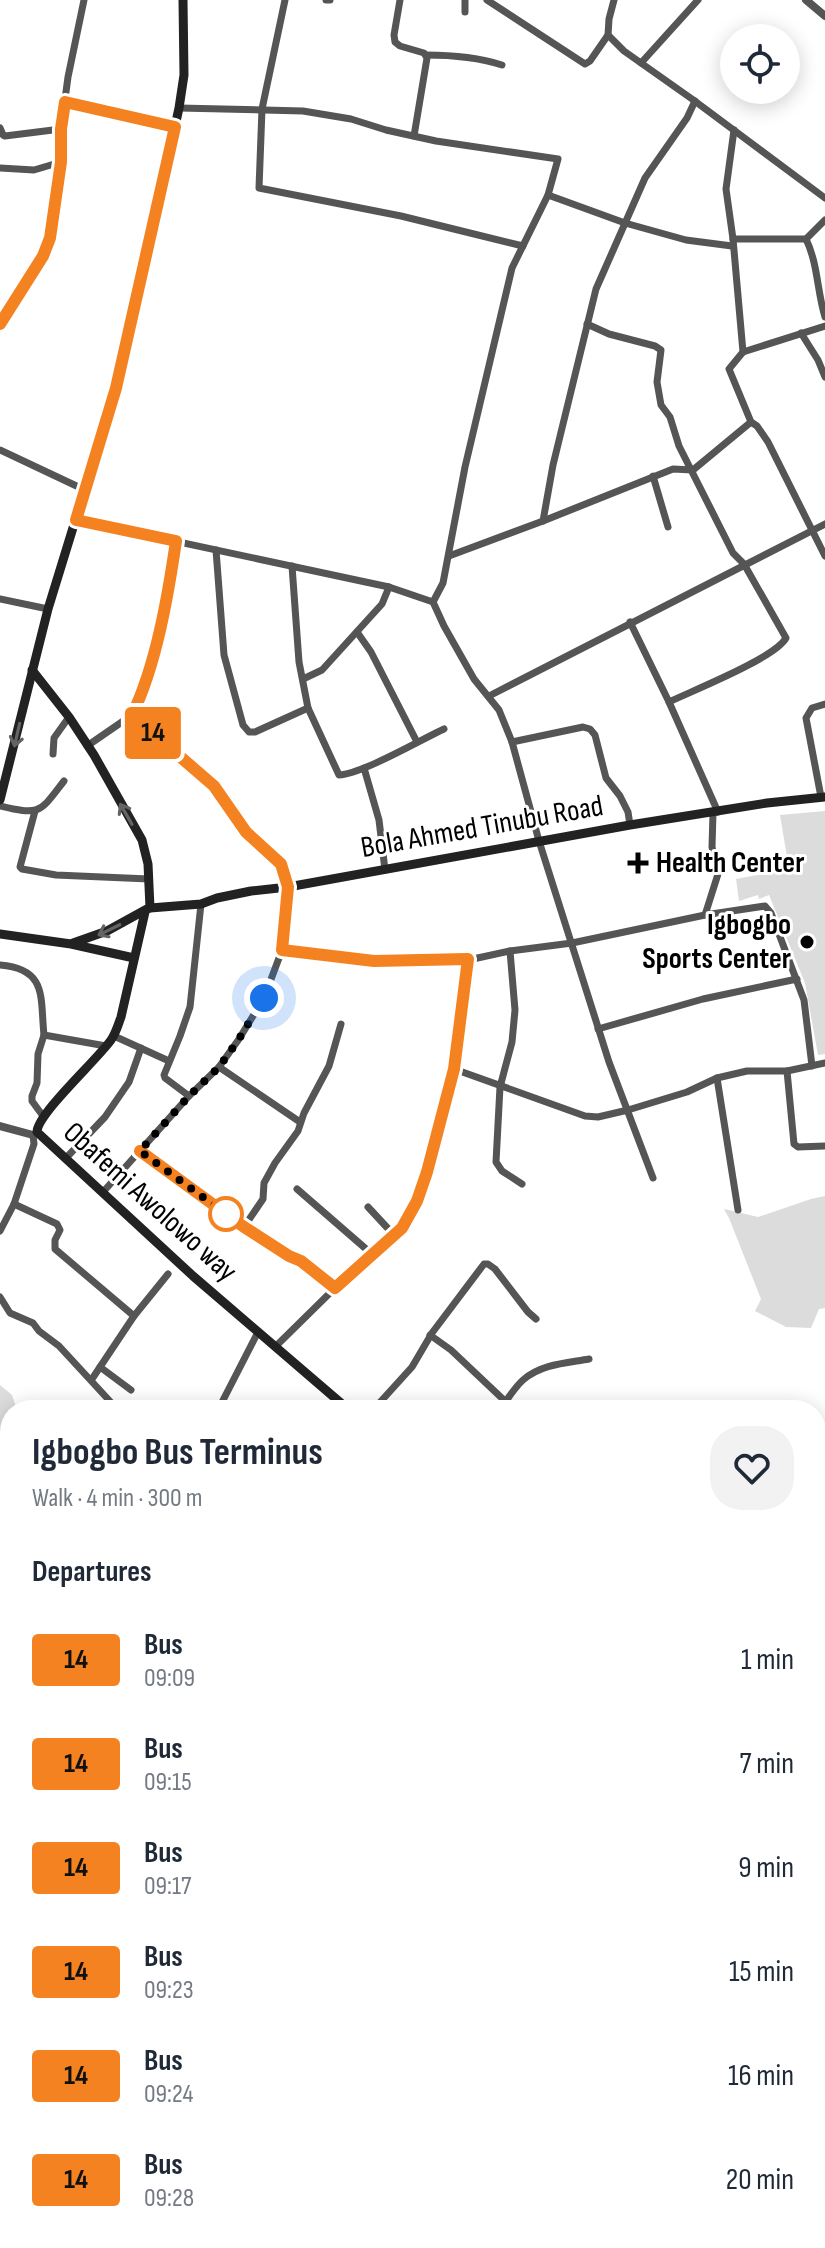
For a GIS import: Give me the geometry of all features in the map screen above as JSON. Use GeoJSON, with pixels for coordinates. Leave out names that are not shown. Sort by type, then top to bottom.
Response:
{"type":"FeatureCollection","features":[{"type":"Feature","properties":{"kind":"main road"},"geometry":{"type":"LineString","coordinates":[[0,800],[48,609],[116,388],[179,108],[184,75],[183,0]]}},
{"type":"Feature","properties":{"kind":"main road","name":"Obafemi Awolowo way"},"geometry":{"type":"LineString","coordinates":[[32,670],[69,717],[142,840],[149,883],[147,910],[114,1036],[43,1116],[36,1134],[193,1276],[337,1400]]}},
{"type":"Feature","properties":{"kind":"main road","name":"Bola Ahmed Tinubu Road"},"geometry":{"type":"LineString","coordinates":[[147,910],[201,904],[251,891],[288,887],[630,825],[823,797]]}},
{"type":"Feature","properties":{"kind":"main road"},"geometry":{"type":"LineString","coordinates":[[71,944],[99,935],[147,910]]}},
{"type":"Feature","properties":{"kind":"main road"},"geometry":{"type":"LineString","coordinates":[[0,934],[71,944],[134,958]]}},
{"type":"Feature","properties":{"kind":"street"},"geometry":{"type":"LineString","coordinates":[[0,324],[43,256],[52,229],[68,77],[84,0]]}},
{"type":"Feature","properties":{"kind":"street"},"geometry":{"type":"LineString","coordinates":[[285,0],[262,109],[259,188],[401,216],[523,246]]}},
{"type":"Feature","properties":{"kind":"street"},"geometry":{"type":"LineString","coordinates":[[400,0],[395,42],[426,55],[482,59],[502,65]]}},
{"type":"Feature","properties":{"kind":"street"},"geometry":{"type":"LineString","coordinates":[[465,0],[465,12]]}},
{"type":"Feature","properties":{"kind":"street"},"geometry":{"type":"LineString","coordinates":[[487,0],[585,64],[608,35],[614,0]]}},
{"type":"Feature","properties":{"kind":"street"},"geometry":{"type":"LineString","coordinates":[[641,63],[698,0]]}},
{"type":"Feature","properties":{"kind":"street"},"geometry":{"type":"LineString","coordinates":[[809,1],[825,16]]}},
{"type":"Feature","properties":{"kind":"street"},"geometry":{"type":"LineString","coordinates":[[608,35],[624,51],[825,198]]}},
{"type":"Feature","properties":{"kind":"street"},"geometry":{"type":"LineString","coordinates":[[414,136],[426,55]]}},
{"type":"Feature","properties":{"kind":"street"},"geometry":{"type":"LineString","coordinates":[[543,521],[553,465],[596,289],[645,178],[687,118],[695,101]]}},
{"type":"Feature","properties":{"kind":"street"},"geometry":{"type":"LineString","coordinates":[[65,102],[175,127]]}},
{"type":"Feature","properties":{"kind":"street"},"geometry":{"type":"LineString","coordinates":[[179,108],[303,111],[351,119],[414,136],[558,159],[548,195],[512,268],[465,467],[443,583],[433,602]]}},
{"type":"Feature","properties":{"kind":"street"},"geometry":{"type":"LineString","coordinates":[[0,128],[5,136],[61,129]]}},
{"type":"Feature","properties":{"kind":"street"},"geometry":{"type":"LineString","coordinates":[[734,130],[726,189],[743,352]]}},
{"type":"Feature","properties":{"kind":"street"},"geometry":{"type":"LineString","coordinates":[[0,168],[34,170],[61,162]]}},
{"type":"Feature","properties":{"kind":"street"},"geometry":{"type":"LineString","coordinates":[[548,195],[625,223],[686,240],[806,239],[825,220]]}},
{"type":"Feature","properties":{"kind":"street"},"geometry":{"type":"LineString","coordinates":[[806,239],[814,256],[817,289],[825,317]]}},
{"type":"Feature","properties":{"kind":"street"},"geometry":{"type":"LineString","coordinates":[[587,324],[661,350],[657,382],[661,405],[670,417],[679,446],[733,553],[744,564],[785,634],[782,645],[669,702]]}},
{"type":"Feature","properties":{"kind":"street"},"geometry":{"type":"LineString","coordinates":[[825,326],[743,352],[729,369],[751,422],[768,442],[825,556]]}},
{"type":"Feature","properties":{"kind":"street"},"geometry":{"type":"LineString","coordinates":[[801,333],[825,377]]}},
{"type":"Feature","properties":{"kind":"street"},"geometry":{"type":"LineString","coordinates":[[449,556],[653,476],[673,469],[693,470],[751,422]]}},
{"type":"Feature","properties":{"kind":"street"},"geometry":{"type":"LineString","coordinates":[[0,450],[85,490]]}},
{"type":"Feature","properties":{"kind":"street"},"geometry":{"type":"LineString","coordinates":[[653,476],[668,527]]}},
{"type":"Feature","properties":{"kind":"street"},"geometry":{"type":"LineString","coordinates":[[76,520],[389,587],[433,602],[474,679],[499,710],[512,742],[539,841],[598,1029],[653,1178]]}},
{"type":"Feature","properties":{"kind":"street"},"geometry":{"type":"LineString","coordinates":[[489,696],[825,524]]}},
{"type":"Feature","properties":{"kind":"street"},"geometry":{"type":"LineString","coordinates":[[87,746],[132,715],[144,689],[170,582],[176,541]]}},
{"type":"Feature","properties":{"kind":"street"},"geometry":{"type":"LineString","coordinates":[[216,550],[224,655],[243,725],[249,732],[255,732],[308,708]]}},
{"type":"Feature","properties":{"kind":"street"},"geometry":{"type":"LineString","coordinates":[[292,566],[299,662],[308,708],[339,775],[364,768],[444,729]]}},
{"type":"Feature","properties":{"kind":"street"},"geometry":{"type":"LineString","coordinates":[[303,679],[322,670],[382,604],[389,587]]}},
{"type":"Feature","properties":{"kind":"street"},"geometry":{"type":"LineString","coordinates":[[0,599],[48,609]]}},
{"type":"Feature","properties":{"kind":"street"},"geometry":{"type":"LineString","coordinates":[[630,622],[669,702],[715,812],[712,847],[718,874],[705,915]]}},
{"type":"Feature","properties":{"kind":"street"},"geometry":{"type":"LineString","coordinates":[[357,632],[371,652],[417,742]]}},
{"type":"Feature","properties":{"kind":"street"},"geometry":{"type":"LineString","coordinates":[[823,797],[806,718],[812,708],[825,704]]}},
{"type":"Feature","properties":{"kind":"street"},"geometry":{"type":"LineString","coordinates":[[103,1192],[219,1067],[264,998],[282,950],[288,887],[281,864],[246,832],[214,786],[132,715]]}},
{"type":"Feature","properties":{"kind":"street"},"geometry":{"type":"LineString","coordinates":[[53,754],[54,738],[69,717]]}},
{"type":"Feature","properties":{"kind":"street"},"geometry":{"type":"LineString","coordinates":[[512,742],[583,727],[590,729],[595,735],[608,782],[620,796],[630,825]]}},
{"type":"Feature","properties":{"kind":"street"},"geometry":{"type":"LineString","coordinates":[[364,768],[379,820],[385,870]]}},
{"type":"Feature","properties":{"kind":"street"},"geometry":{"type":"LineString","coordinates":[[0,806],[23,812],[35,811],[47,805],[64,781]]}},
{"type":"Feature","properties":{"kind":"street"},"geometry":{"type":"LineString","coordinates":[[35,811],[22,869],[149,883]]}},
{"type":"Feature","properties":{"kind":"street"},"geometry":{"type":"LineString","coordinates":[[189,1096],[164,1075],[192,997],[201,904]]}},
{"type":"Feature","properties":{"kind":"street"},"geometry":{"type":"LineString","coordinates":[[282,950],[374,961],[468,959],[572,943],[705,915],[765,906],[804,1000],[812,1066]]}},
{"type":"Feature","properties":{"kind":"street"},"geometry":{"type":"LineString","coordinates":[[510,951],[515,1010],[512,1042],[500,1087],[496,1162],[502,1171],[522,1184]]}},
{"type":"Feature","properties":{"kind":"street"},"geometry":{"type":"LineString","coordinates":[[275,1347],[402,1228],[417,1201],[454,1069],[468,959]]}},
{"type":"Feature","properties":{"kind":"street"},"geometry":{"type":"LineString","coordinates":[[0,965],[21,968],[36,981],[41,991],[44,1035],[38,1054],[37,1083],[32,1101],[43,1116]]}},
{"type":"Feature","properties":{"kind":"street"},"geometry":{"type":"LineString","coordinates":[[598,1029],[703,999],[797,979]]}},
{"type":"Feature","properties":{"kind":"street"},"geometry":{"type":"LineString","coordinates":[[244,1227],[263,1199],[264,1183],[295,1137],[329,1066],[341,1024]]}},
{"type":"Feature","properties":{"kind":"street"},"geometry":{"type":"LineString","coordinates":[[44,1035],[106,1046]]}},
{"type":"Feature","properties":{"kind":"street"},"geometry":{"type":"LineString","coordinates":[[114,1036],[169,1061]]}},
{"type":"Feature","properties":{"kind":"street"},"geometry":{"type":"LineString","coordinates":[[66,1158],[105,1117],[129,1082],[141,1048]]}},
{"type":"Feature","properties":{"kind":"street"},"geometry":{"type":"LineString","coordinates":[[454,1069],[591,1117],[628,1110],[687,1092],[717,1078],[747,1071],[787,1071],[825,1063]]}},
{"type":"Feature","properties":{"kind":"street"},"geometry":{"type":"LineString","coordinates":[[219,1067],[300,1122]]}},
{"type":"Feature","properties":{"kind":"street"},"geometry":{"type":"LineString","coordinates":[[787,1071],[794,1144],[798,1147],[825,1146]]}},
{"type":"Feature","properties":{"kind":"street"},"geometry":{"type":"LineString","coordinates":[[717,1078],[738,1210]]}},
{"type":"Feature","properties":{"kind":"street"},"geometry":{"type":"LineString","coordinates":[[0,1126],[36,1134],[14,1204],[0,1231]]}},
{"type":"Feature","properties":{"kind":"street"},"geometry":{"type":"LineString","coordinates":[[140,1151],[244,1227],[301,1261],[335,1288]]}},
{"type":"Feature","properties":{"kind":"street"},"geometry":{"type":"LineString","coordinates":[[297,1189],[373,1255]]}},
{"type":"Feature","properties":{"kind":"street"},"geometry":{"type":"LineString","coordinates":[[14,1204],[57,1224],[60,1230],[55,1249],[134,1316]]}},
{"type":"Feature","properties":{"kind":"street"},"geometry":{"type":"LineString","coordinates":[[368,1207],[394,1235]]}},
{"type":"Feature","properties":{"kind":"street"},"geometry":{"type":"LineString","coordinates":[[382,1400],[412,1367],[430,1335],[487,1263],[536,1319]]}},
{"type":"Feature","properties":{"kind":"street"},"geometry":{"type":"LineString","coordinates":[[92,1379],[134,1316],[168,1274]]}},
{"type":"Feature","properties":{"kind":"street"},"geometry":{"type":"LineString","coordinates":[[0,1297],[10,1313],[33,1323],[110,1400]]}},
{"type":"Feature","properties":{"kind":"street"},"geometry":{"type":"LineString","coordinates":[[223,1400],[258,1332]]}},
{"type":"Feature","properties":{"kind":"street"},"geometry":{"type":"LineString","coordinates":[[430,1335],[451,1350],[503,1400]]}},
{"type":"Feature","properties":{"kind":"street"},"geometry":{"type":"LineString","coordinates":[[508,1400],[523,1380],[545,1367],[589,1359]]}},
{"type":"Feature","properties":{"kind":"street"},"geometry":{"type":"LineString","coordinates":[[100,1367],[131,1390]]}},
{"type":"Feature","properties":{"kind":"shaded area","name":"Igbogbo Sports Center"},"geometry":{"type":"Polygon","coordinates":[[[825,811],[825,1054],[818,1055],[805,983],[769,895],[739,901],[736,879],[789,869],[780,815],[825,811]]]}},
{"type":"Feature","properties":{"kind":"shaded area"},"geometry":{"type":"Polygon","coordinates":[[[825,1196],[825,1308],[819,1309],[811,1328],[786,1327],[755,1311],[761,1299],[724,1209],[758,1217],[825,1196]]]}},
{"type":"Feature","properties":{"kind":"shaded area"},"geometry":{"type":"Polygon","coordinates":[[[0,1385],[14,1400],[0,1400],[0,1385]]]}},
{"type":"Feature","properties":{"kind":"bus line","name":"14"},"geometry":{"type":"LineString","coordinates":[[0,324],[43,256],[50,238],[61,162],[65,102],[175,127],[116,388],[76,520],[176,541],[170,582],[144,689],[132,715],[214,786],[246,832],[281,864],[288,887],[282,950],[374,961],[468,959],[454,1069],[417,1201],[402,1228],[335,1288],[301,1261],[244,1227],[140,1151]]}},
{"type":"Feature","properties":{"kind":"place","name":"Health Center"},"geometry":{"type":"Point","coordinates":[638,863]}},
{"type":"Feature","properties":{"kind":"place","name":"Igbogbo Sports Center"},"geometry":{"type":"Point","coordinates":[807,942]}},
{"type":"Feature","properties":{"kind":"route"},"geometry":{"type":"LineString","coordinates":[[226,1214],[140,1151],[219,1067],[264,998]]}}]}
